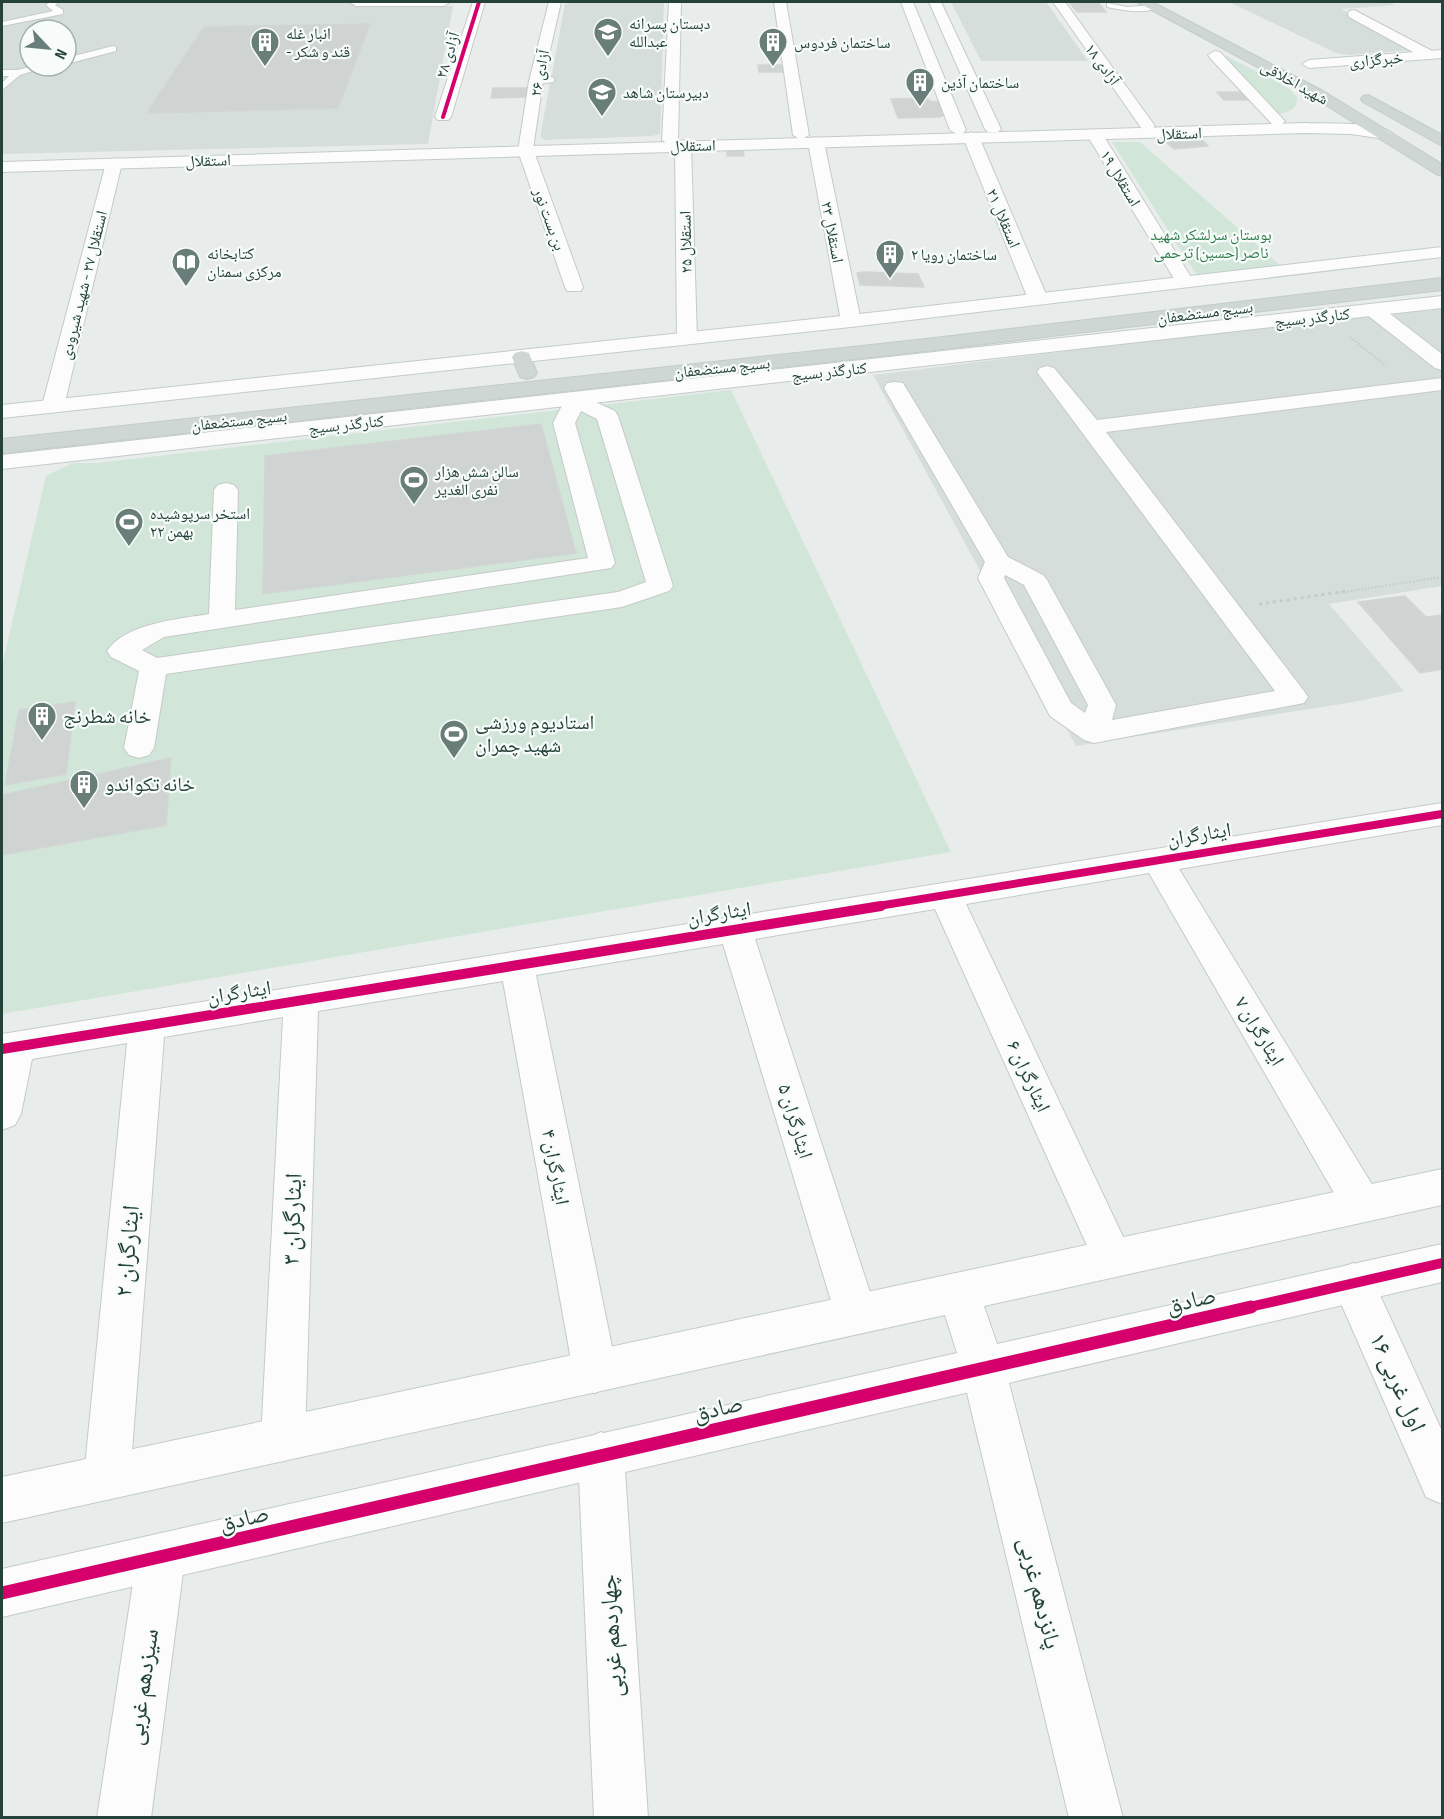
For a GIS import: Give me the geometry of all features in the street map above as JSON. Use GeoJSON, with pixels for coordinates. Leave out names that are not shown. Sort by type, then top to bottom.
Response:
{"type":"FeatureCollection","features":[{"type":"Feature","properties":{"kind":"main road"},"geometry":{"type":"LineString","coordinates":[[1149,4],[1178,6]]}},
{"type":"Feature","properties":{"kind":"main road","name":"شهید اخلاقی"},"geometry":{"type":"LineString","coordinates":[[1149,4],[1181,21],[1311,108],[1385,134],[1443,171]]}},
{"type":"Feature","properties":{"kind":"main road"},"geometry":{"type":"LineString","coordinates":[[1181,21],[1184,17],[1196,15]]}},
{"type":"Feature","properties":{"kind":"main road","name":"شهید اخلاقی"},"geometry":{"type":"LineString","coordinates":[[1304,62],[1329,76]]}},
{"type":"Feature","properties":{"kind":"main road","name":"شهید اخلاقی"},"geometry":{"type":"LineString","coordinates":[[1360,94],[1443,141]]}},
{"type":"Feature","properties":{"kind":"main road","name":"بسیج مستضعفان"},"geometry":{"type":"LineString","coordinates":[[2,446],[98,444],[1443,272]]}},
{"type":"Feature","properties":{"kind":"main road","name":"بسیج مستضعفان"},"geometry":{"type":"LineString","coordinates":[[2,429],[525,365],[924,337],[1443,284]]}},
{"type":"Feature","properties":{"kind":"street"},"geometry":{"type":"LineString","coordinates":[[356,2],[444,2]]}},
{"type":"Feature","properties":{"kind":"street","name":"آزادی ۲۸"},"geometry":{"type":"LineString","coordinates":[[443,117],[479,2]]}},
{"type":"Feature","properties":{"kind":"street","name":"استقلال ۲۵"},"geometry":{"type":"LineString","coordinates":[[675,2],[677,142],[687,339]]}},
{"type":"Feature","properties":{"kind":"street","name":"استقلال ۲۳"},"geometry":{"type":"LineString","coordinates":[[780,2],[808,139],[850,321]]}},
{"type":"Feature","properties":{"kind":"street","name":"استقلال ۲۱"},"geometry":{"type":"LineString","coordinates":[[907,2],[961,129],[1038,299]]}},
{"type":"Feature","properties":{"kind":"street"},"geometry":{"type":"LineString","coordinates":[[936,2],[991,125]]}},
{"type":"Feature","properties":{"kind":"street","name":"آزادی ۱۸"},"geometry":{"type":"LineString","coordinates":[[1059,2],[1147,126]]}},
{"type":"Feature","properties":{"kind":"street","name":"آزادی ۲۶"},"geometry":{"type":"LineString","coordinates":[[526,148],[543,80],[557,8]]}},
{"type":"Feature","properties":{"kind":"street"},"geometry":{"type":"LineString","coordinates":[[1354,14],[1436,54]]}},
{"type":"Feature","properties":{"kind":"street","name":"خبرگزاری"},"geometry":{"type":"LineString","coordinates":[[1304,62],[1436,54]]}},
{"type":"Feature","properties":{"kind":"street"},"geometry":{"type":"LineString","coordinates":[[1215,55],[1277,121]]}},
{"type":"Feature","properties":{"kind":"street"},"geometry":{"type":"LineString","coordinates":[[1311,108],[1317,120],[1324,124],[1325,128]]}},
{"type":"Feature","properties":{"kind":"street","name":"استقلال"},"geometry":{"type":"LineString","coordinates":[[2,161],[899,136],[991,125],[1147,126],[1277,121],[1311,108]]}},
{"type":"Feature","properties":{"kind":"street","name":"استقلال"},"geometry":{"type":"LineString","coordinates":[[961,129],[1095,135],[1325,128],[1385,134]]}},
{"type":"Feature","properties":{"kind":"street","name":"استقلال ۱۹"},"geometry":{"type":"LineString","coordinates":[[1095,135],[1185,282]]}},
{"type":"Feature","properties":{"kind":"street","name":"استقلال"},"geometry":{"type":"LineString","coordinates":[[526,148],[593,140],[677,142]]}},
{"type":"Feature","properties":{"kind":"street","name":"بن بست نور"},"geometry":{"type":"LineString","coordinates":[[526,148],[574,286]]}},
{"type":"Feature","properties":{"kind":"street","name":"استقلال"},"geometry":{"type":"LineString","coordinates":[[2,167],[308,154]]}},
{"type":"Feature","properties":{"kind":"street","name":"استقلال ۲۷ - شهید شیرودی"},"geometry":{"type":"LineString","coordinates":[[53,406],[114,163]]}},
{"type":"Feature","properties":{"kind":"street"},"geometry":{"type":"LineString","coordinates":[[2,412],[525,365],[687,339],[1443,252]]}},
{"type":"Feature","properties":{"kind":"street","name":"کنارگذر بسیج"},"geometry":{"type":"LineString","coordinates":[[2,462],[45,458],[98,444],[576,399],[1443,302]]}},
{"type":"Feature","properties":{"kind":"street"},"geometry":{"type":"LineString","coordinates":[[1373,310],[1443,364]]}},
{"type":"Feature","properties":{"kind":"street"},"geometry":{"type":"LineString","coordinates":[[998,562],[991,578],[1060,709],[1094,733],[1294,698],[1091,427],[1047,372]]}},
{"type":"Feature","properties":{"kind":"street"},"geometry":{"type":"LineString","coordinates":[[1091,427],[1443,384]]}},
{"type":"Feature","properties":{"kind":"street"},"geometry":{"type":"LineString","coordinates":[[895,388],[998,562],[1034,580],[1102,705],[1094,733]]}},
{"type":"Feature","properties":{"kind":"street"},"geometry":{"type":"LineString","coordinates":[[602,563],[564,423],[576,399],[607,416],[660,586]]}},
{"type":"Feature","properties":{"kind":"street"},"geometry":{"type":"LineString","coordinates":[[2,481],[19,467],[45,458]]}},
{"type":"Feature","properties":{"kind":"street"},"geometry":{"type":"LineString","coordinates":[[222,621],[226,490]]}},
{"type":"Feature","properties":{"kind":"street"},"geometry":{"type":"LineString","coordinates":[[602,563],[660,586],[622,599],[153,668],[121,651],[157,630],[602,563]]}},
{"type":"Feature","properties":{"kind":"street"},"geometry":{"type":"LineString","coordinates":[[139,748],[153,668]]}},
{"type":"Feature","properties":{"kind":"street","name":"ایثارگران"},"geometry":{"type":"LineString","coordinates":[[9,1048],[1443,814]]}},
{"type":"Feature","properties":{"kind":"street","name":"ایثارگران ۷"},"geometry":{"type":"LineString","coordinates":[[1157,859],[1362,1204]]}},
{"type":"Feature","properties":{"kind":"street","name":"ایثارگران ۶"},"geometry":{"type":"LineString","coordinates":[[945,894],[1113,1258]]}},
{"type":"Feature","properties":{"kind":"street","name":"ایثارگران ۵"},"geometry":{"type":"LineString","coordinates":[[735,928],[856,1314]]}},
{"type":"Feature","properties":{"kind":"street","name":"ایثارگران ۴"},"geometry":{"type":"LineString","coordinates":[[517,964],[595,1371]]}},
{"type":"Feature","properties":{"kind":"street","name":"ایثارگران ۳"},"geometry":{"type":"LineString","coordinates":[[283,1439],[302,999]]}},
{"type":"Feature","properties":{"kind":"street","name":"ایثارگران ۲"},"geometry":{"type":"LineString","coordinates":[[107,1477],[147,1025]]}},
{"type":"Feature","properties":{"kind":"street"},"geometry":{"type":"LineString","coordinates":[[2,1114],[9,1048]]}},
{"type":"Feature","properties":{"kind":"street"},"geometry":{"type":"LineString","coordinates":[[2,1500],[1443,1187]]}},
{"type":"Feature","properties":{"kind":"street","name":"صادق"},"geometry":{"type":"LineString","coordinates":[[2,1593],[1443,1263]]}},
{"type":"Feature","properties":{"kind":"street","name":"۱۶ اول غربی"},"geometry":{"type":"LineString","coordinates":[[1353,1283],[1443,1481]]}},
{"type":"Feature","properties":{"kind":"street","name":"پانزدهم غربی"},"geometry":{"type":"LineString","coordinates":[[958,1292],[983,1368],[1096,1818]]}},
{"type":"Feature","properties":{"kind":"street","name":"چهاردهم غربی"},"geometry":{"type":"LineString","coordinates":[[601,1455],[621,1818]]}},
{"type":"Feature","properties":{"kind":"street","name":"سیزدهم غربی"},"geometry":{"type":"LineString","coordinates":[[124,1818],[161,1557]]}},
{"type":"Feature","properties":{"kind":"lane"},"geometry":{"type":"LineString","coordinates":[[2,24],[60,12],[50,5],[55,2]]}},
{"type":"Feature","properties":{"kind":"lane"},"geometry":{"type":"LineString","coordinates":[[1110,5],[1127,9],[1149,4]]}},
{"type":"Feature","properties":{"kind":"lane"},"geometry":{"type":"LineString","coordinates":[[78,58],[113,49]]}},
{"type":"Feature","properties":{"kind":"lane"},"geometry":{"type":"LineString","coordinates":[[2,73],[17,73]]}},
{"type":"Feature","properties":{"kind":"lane"},"geometry":{"type":"LineString","coordinates":[[2,87],[17,73]]}},
{"type":"Feature","properties":{"kind":"path"},"geometry":{"type":"LineString","coordinates":[[1324,315],[1412,387]]}},
{"type":"Feature","properties":{"kind":"path"},"geometry":{"type":"LineString","coordinates":[[1226,609],[1443,577]]}},
{"type":"Feature","properties":{"kind":"shaded area"},"geometry":{"type":"Polygon","coordinates":[[[2,2],[338,2],[372,4],[373,6],[453,6],[428,144],[2,154],[2,2]]]}},
{"type":"Feature","properties":{"kind":"shaded area"},"geometry":{"type":"Polygon","coordinates":[[[664,2],[660,134],[545,140],[540,137],[565,4],[664,2]]]}},
{"type":"Feature","properties":{"kind":"shaded area"},"geometry":{"type":"Polygon","coordinates":[[[951,2],[1046,2],[1088,61],[981,61],[951,2]]]}},
{"type":"Feature","properties":{"kind":"shaded area"},"geometry":{"type":"Polygon","coordinates":[[[1229,2],[1388,2],[1395,5],[1341,9],[1414,50],[1349,55],[1336,53],[1229,2]]]}},
{"type":"Feature","properties":{"kind":"shaded area"},"geometry":{"type":"Polygon","coordinates":[[[1442,309],[1442,586],[1329,604],[1404,691],[1354,702],[1076,746],[873,375],[1139,342],[1442,309]]]}},
{"type":"Feature","properties":{"kind":"green space"},"geometry":{"type":"Polygon","coordinates":[[[1224,55],[1287,87],[1297,97],[1294,107],[1279,114],[1224,55]]]}},
{"type":"Feature","properties":{"kind":"green space","name":"بوستان سرلشکر شهید ناصر (حسین) ترحمی"},"geometry":{"type":"Polygon","coordinates":[[[1112,142],[1140,142],[1282,267],[1196,274],[1112,142]]]}},
{"type":"Feature","properties":{"kind":"green space","name":"استادیوم ورزشی شهید چمران"},"geometry":{"type":"Polygon","coordinates":[[[731,390],[951,852],[2,1014],[2,666],[46,476],[73,463],[97,463],[731,390]]]}},
{"type":"Feature","properties":{"kind":"building"},"geometry":{"type":"Polygon","coordinates":[[[1069,2],[1098,2],[1106,12],[1077,12],[1069,2]]]}},
{"type":"Feature","properties":{"kind":"building","name":"انبار غله - قند و شکر"},"geometry":{"type":"Polygon","coordinates":[[[370,24],[338,108],[147,113],[204,27],[370,24]]]}},
{"type":"Feature","properties":{"kind":"building","name":"ساختمان فردوس"},"geometry":{"type":"Polygon","coordinates":[[[758,65],[786,65],[787,72],[759,72],[758,65]]]}},
{"type":"Feature","properties":{"kind":"building"},"geometry":{"type":"Polygon","coordinates":[[[493,88],[531,88],[529,97],[491,98],[493,88]]]}},
{"type":"Feature","properties":{"kind":"building"},"geometry":{"type":"Polygon","coordinates":[[[1217,92],[1248,92],[1255,100],[1224,100],[1217,92]]]}},
{"type":"Feature","properties":{"kind":"building","name":"ساختمان آذین"},"geometry":{"type":"Polygon","coordinates":[[[927,98],[930,101],[942,102],[947,114],[939,117],[898,118],[891,99],[927,98]]]}},
{"type":"Feature","properties":{"kind":"building"},"geometry":{"type":"Polygon","coordinates":[[[1196,134],[1208,146],[1174,149],[1159,136],[1196,134]]]}},
{"type":"Feature","properties":{"kind":"building"},"geometry":{"type":"Polygon","coordinates":[[[743,149],[744,156],[727,156],[727,150],[743,149]]]}},
{"type":"Feature","properties":{"kind":"building","name":"ساختمان رویا ۲"},"geometry":{"type":"Polygon","coordinates":[[[857,273],[918,274],[924,287],[860,285],[857,273]]]}},
{"type":"Feature","properties":{"kind":"building","name":"سالن شش هزار نفری الغدیر"},"geometry":{"type":"Polygon","coordinates":[[[541,424],[576,553],[263,594],[265,456],[541,424]]]}},
{"type":"Feature","properties":{"kind":"building"},"geometry":{"type":"Polygon","coordinates":[[[1405,596],[1426,617],[1442,615],[1442,669],[1420,673],[1358,602],[1405,596]]]}},
{"type":"Feature","properties":{"kind":"building","name":"خانه شطرنج"},"geometry":{"type":"Polygon","coordinates":[[[75,702],[66,774],[5,785],[19,710],[75,702]]]}},
{"type":"Feature","properties":{"kind":"building","name":"خانه تکواندو"},"geometry":{"type":"Polygon","coordinates":[[[171,758],[166,825],[2,855],[2,795],[171,758]]]}},
{"type":"Feature","properties":{"kind":"cycle path"},"geometry":{"type":"LineString","coordinates":[[443,117],[479,2]]}},
{"type":"Feature","properties":{"kind":"cycle path"},"geometry":{"type":"LineString","coordinates":[[2,1049],[1442,814]]}},
{"type":"Feature","properties":{"kind":"cycle path"},"geometry":{"type":"LineString","coordinates":[[2,1593],[1442,1263]]}},
{"type":"Feature","properties":{"kind":"place","name":"دبستان پسرانه عبدالله"},"geometry":{"type":"Point","coordinates":[608,58]}},
{"type":"Feature","properties":{"kind":"place","name":"انبار غله - قند و شکر"},"geometry":{"type":"Point","coordinates":[265,68]}},
{"type":"Feature","properties":{"kind":"place","name":"ساختمان فردوس"},"geometry":{"type":"Point","coordinates":[773,68]}},
{"type":"Feature","properties":{"kind":"place","name":"ساختمان آذین"},"geometry":{"type":"Point","coordinates":[920,108]}},
{"type":"Feature","properties":{"kind":"place","name":"دبیرستان شاهد"},"geometry":{"type":"Point","coordinates":[602,118]}},
{"type":"Feature","properties":{"kind":"place","name":"ساختمان رویا ۲"},"geometry":{"type":"Point","coordinates":[890,280]}},
{"type":"Feature","properties":{"kind":"place","name":"کتابخانه مرکزی سمنان"},"geometry":{"type":"Point","coordinates":[186,288]}},
{"type":"Feature","properties":{"kind":"place","name":"سالن شش هزار نفری الغدیر"},"geometry":{"type":"Point","coordinates":[414,506]}},
{"type":"Feature","properties":{"kind":"place","name":"استخر سرپوشیده ۲۲ بهمن"},"geometry":{"type":"Point","coordinates":[129,548]}},
{"type":"Feature","properties":{"kind":"place","name":"خانه شطرنج"},"geometry":{"type":"Point","coordinates":[42,742]}},
{"type":"Feature","properties":{"kind":"place","name":"استادیوم ورزشی شهید چمران"},"geometry":{"type":"Point","coordinates":[454,760]}},
{"type":"Feature","properties":{"kind":"place","name":"خانه تکواندو"},"geometry":{"type":"Point","coordinates":[84,810]}}]}
